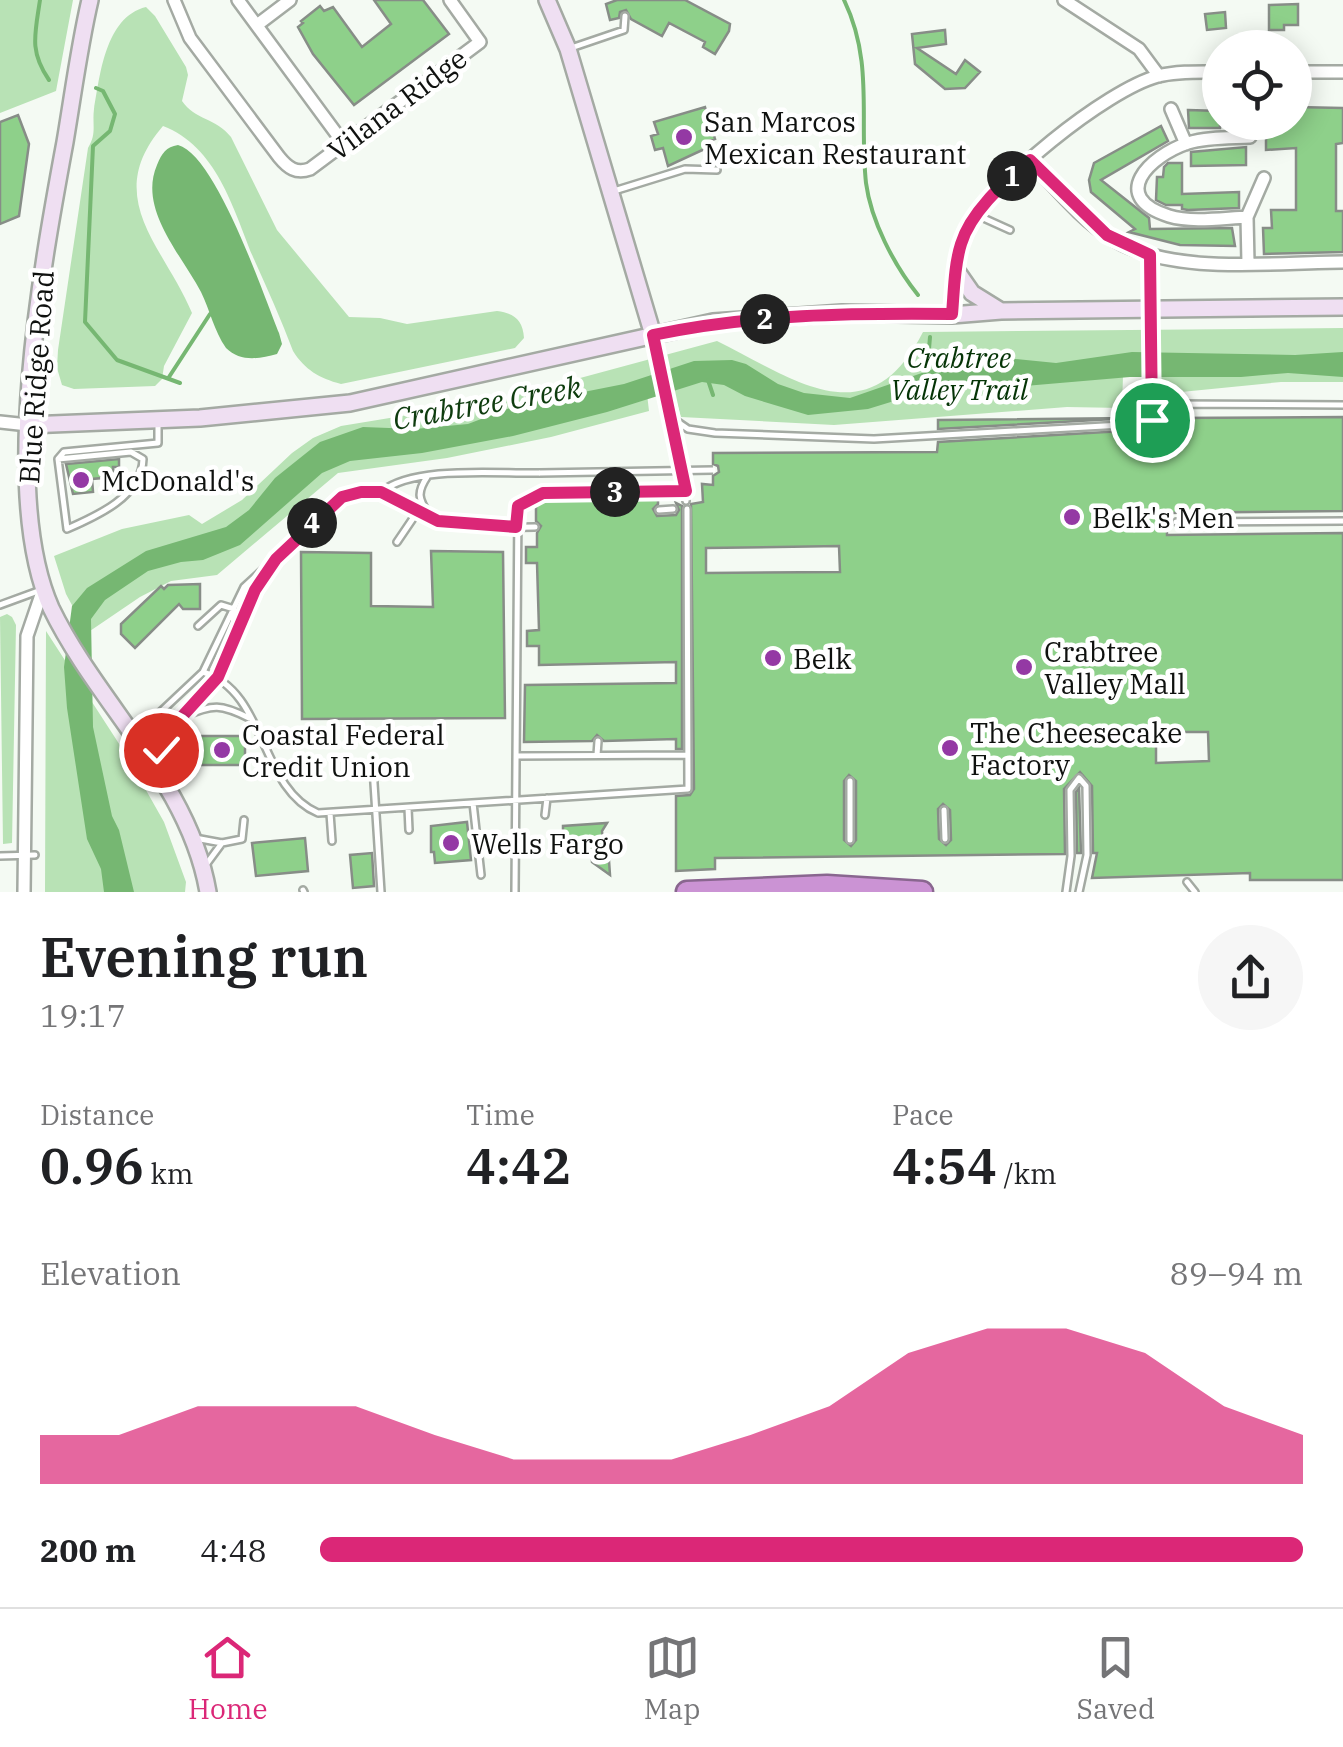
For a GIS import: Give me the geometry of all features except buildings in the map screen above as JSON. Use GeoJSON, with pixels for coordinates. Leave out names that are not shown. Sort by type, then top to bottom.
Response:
{"type":"FeatureCollection","features":[{"type":"Feature","properties":{"kind":"highway"},"geometry":{"type":"LineString","coordinates":[[687,892],[826,886],[922,892]]}},
{"type":"Feature","properties":{"kind":"street","name":"Blue Ridge Road"},"geometry":{"type":"LineString","coordinates":[[90,0],[39,291],[28,425],[28,514],[36,566],[52,610],[161,775],[192,837],[208,892]]}},
{"type":"Feature","properties":{"kind":"street","name":"Vilana Ridge"},"geometry":{"type":"LineString","coordinates":[[174,0],[190,38],[285,165],[296,171],[306,170],[344,144],[480,42],[450,0]]}},
{"type":"Feature","properties":{"kind":"street"},"geometry":{"type":"LineString","coordinates":[[238,0],[344,144]]}},
{"type":"Feature","properties":{"kind":"street"},"geometry":{"type":"LineString","coordinates":[[257,25],[290,0]]}},
{"type":"Feature","properties":{"kind":"street"},"geometry":{"type":"LineString","coordinates":[[548,0],[568,49],[653,335]]}},
{"type":"Feature","properties":{"kind":"street"},"geometry":{"type":"LineString","coordinates":[[1064,0],[1139,49],[1159,76]]}},
{"type":"Feature","properties":{"kind":"street"},"geometry":{"type":"LineString","coordinates":[[1312,72],[1343,72]]}},
{"type":"Feature","properties":{"kind":"street"},"geometry":{"type":"LineString","coordinates":[[952,314],[961,244],[976,215],[1030,160],[1111,98],[1159,76],[1202,73]]}},
{"type":"Feature","properties":{"kind":"street"},"geometry":{"type":"LineString","coordinates":[[1171,108],[1186,144]]}},
{"type":"Feature","properties":{"kind":"street"},"geometry":{"type":"LineString","coordinates":[[1223,140],[1186,144],[1164,154],[1140,173],[1136,185],[1139,196],[1154,210],[1173,218],[1247,217]]}},
{"type":"Feature","properties":{"kind":"street"},"geometry":{"type":"LineString","coordinates":[[1030,160],[1107,235],[1137,251],[1194,262],[1343,262]]}},
{"type":"Feature","properties":{"kind":"street"},"geometry":{"type":"LineString","coordinates":[[1248,263],[1249,206],[1264,178]]}},
{"type":"Feature","properties":{"kind":"street"},"geometry":{"type":"LineString","coordinates":[[956,270],[972,292],[1001,311]]}},
{"type":"Feature","properties":{"kind":"street"},"geometry":{"type":"LineString","coordinates":[[0,422],[28,425],[158,420],[350,403],[713,322],[842,313],[1343,307]]}},
{"type":"Feature","properties":{"kind":"street"},"geometry":{"type":"LineString","coordinates":[[24,892],[29,855],[27,636],[44,590]]}},
{"type":"Feature","properties":{"kind":"lane"},"geometry":{"type":"LineString","coordinates":[[568,49],[624,30],[625,16]]}},
{"type":"Feature","properties":{"kind":"lane"},"geometry":{"type":"LineString","coordinates":[[610,193],[685,168],[717,170]]}},
{"type":"Feature","properties":{"kind":"lane"},"geometry":{"type":"LineString","coordinates":[[976,215],[1010,230]]}},
{"type":"Feature","properties":{"kind":"lane"},"geometry":{"type":"LineString","coordinates":[[1150,274],[1152,420]]}},
{"type":"Feature","properties":{"kind":"lane"},"geometry":{"type":"LineString","coordinates":[[653,335],[686,500]]}},
{"type":"Feature","properties":{"kind":"lane"},"geometry":{"type":"LineString","coordinates":[[669,416],[688,429],[716,433],[874,439],[1156,423],[1170,404],[1343,406]]}},
{"type":"Feature","properties":{"kind":"lane"},"geometry":{"type":"LineString","coordinates":[[58,458],[64,452],[158,444],[158,420]]}},
{"type":"Feature","properties":{"kind":"lane"},"geometry":{"type":"LineString","coordinates":[[131,452],[143,459],[142,470],[122,498],[67,528],[58,458],[131,452]]}},
{"type":"Feature","properties":{"kind":"lane"},"geometry":{"type":"LineString","coordinates":[[381,492],[394,482],[427,476],[713,470]]}},
{"type":"Feature","properties":{"kind":"lane"},"geometry":{"type":"LineString","coordinates":[[427,476],[419,489],[420,502],[430,517]]}},
{"type":"Feature","properties":{"kind":"lane"},"geometry":{"type":"LineString","coordinates":[[515,892],[518,506],[543,493],[686,491]]}},
{"type":"Feature","properties":{"kind":"lane"},"geometry":{"type":"LineString","coordinates":[[130,731],[203,672],[244,587],[342,497],[381,492],[430,517],[462,525],[535,527]]}},
{"type":"Feature","properties":{"kind":"lane"},"geometry":{"type":"LineString","coordinates":[[659,510],[673,509]]}},
{"type":"Feature","properties":{"kind":"lane"},"geometry":{"type":"LineString","coordinates":[[203,672],[218,677],[253,720],[295,800],[318,813],[688,788],[687,509]]}},
{"type":"Feature","properties":{"kind":"lane"},"geometry":{"type":"LineString","coordinates":[[397,542],[418,510]]}},
{"type":"Feature","properties":{"kind":"lane"},"geometry":{"type":"LineString","coordinates":[[1176,522],[1343,521]]}},
{"type":"Feature","properties":{"kind":"lane"},"geometry":{"type":"LineString","coordinates":[[161,775],[162,745],[168,732],[218,677],[255,590],[276,559]]}},
{"type":"Feature","properties":{"kind":"lane"},"geometry":{"type":"LineString","coordinates":[[0,606],[44,590]]}},
{"type":"Feature","properties":{"kind":"lane"},"geometry":{"type":"LineString","coordinates":[[198,626],[222,605],[234,610]]}},
{"type":"Feature","properties":{"kind":"lane"},"geometry":{"type":"LineString","coordinates":[[231,652],[234,610]]}},
{"type":"Feature","properties":{"kind":"lane"},"geometry":{"type":"LineString","coordinates":[[182,717],[209,706],[230,708],[253,720]]}},
{"type":"Feature","properties":{"kind":"lane"},"geometry":{"type":"LineString","coordinates":[[597,756],[598,741]]}},
{"type":"Feature","properties":{"kind":"lane"},"geometry":{"type":"LineString","coordinates":[[516,756],[688,754]]}},
{"type":"Feature","properties":{"kind":"lane"},"geometry":{"type":"LineString","coordinates":[[373,768],[382,892]]}},
{"type":"Feature","properties":{"kind":"lane"},"geometry":{"type":"LineString","coordinates":[[1066,892],[1072,856],[1070,790],[1078,778],[1086,786],[1087,855],[1079,892]]}},
{"type":"Feature","properties":{"kind":"lane"},"geometry":{"type":"LineString","coordinates":[[850,782],[850,840]]}},
{"type":"Feature","properties":{"kind":"lane"},"geometry":{"type":"LineString","coordinates":[[545,815],[546,798]]}},
{"type":"Feature","properties":{"kind":"lane"},"geometry":{"type":"LineString","coordinates":[[473,803],[481,874]]}},
{"type":"Feature","properties":{"kind":"lane"},"geometry":{"type":"LineString","coordinates":[[408,807],[409,830]]}},
{"type":"Feature","properties":{"kind":"lane"},"geometry":{"type":"LineString","coordinates":[[944,810],[945,839]]}},
{"type":"Feature","properties":{"kind":"lane"},"geometry":{"type":"LineString","coordinates":[[330,812],[332,841]]}},
{"type":"Feature","properties":{"kind":"lane"},"geometry":{"type":"LineString","coordinates":[[192,837],[222,843],[242,839],[244,820]]}},
{"type":"Feature","properties":{"kind":"lane"},"geometry":{"type":"LineString","coordinates":[[203,869],[222,843]]}},
{"type":"Feature","properties":{"kind":"lane"},"geometry":{"type":"LineString","coordinates":[[0,856],[29,855]]}},
{"type":"Feature","properties":{"kind":"lane"},"geometry":{"type":"LineString","coordinates":[[1188,882],[1195,892]]}},
{"type":"Feature","properties":{"kind":"green space"},"geometry":{"type":"Polygon","coordinates":[[[0,0],[73,0],[56,91],[0,113],[0,0]]]}},
{"type":"Feature","properties":{"kind":"green space"},"geometry":{"type":"Polygon","coordinates":[[[146,7],[186,67],[182,101],[231,137],[277,230],[349,317],[407,324],[497,311],[516,318],[524,338],[515,348],[341,384],[313,372],[293,351],[221,181],[197,148],[163,126],[145,152],[137,176],[138,199],[154,243],[192,313],[164,366],[162,379],[155,386],[74,389],[62,385],[57,368],[58,350],[102,65],[121,23],[146,7]]]}},
{"type":"Feature","properties":{"kind":"green space","name":"Crabtree Valley Trail"},"geometry":{"type":"Polygon","coordinates":[[[1343,328],[1343,382],[1281,382],[1151,395],[1151,373],[1123,375],[1122,408],[1067,407],[834,425],[681,417],[673,389],[647,394],[649,411],[551,437],[447,458],[338,473],[217,575],[171,581],[87,633],[66,594],[54,556],[122,529],[189,515],[202,524],[242,500],[313,438],[341,426],[499,400],[717,341],[803,383],[829,391],[855,392],[879,384],[902,364],[923,332],[1343,328]]]}},
{"type":"Feature","properties":{"kind":"green space"},"geometry":{"type":"Polygon","coordinates":[[[7,614],[16,625],[12,843],[3,844],[0,617],[7,614]]]}},
{"type":"Feature","properties":{"kind":"green space"},"geometry":{"type":"Polygon","coordinates":[[[46,631],[125,753],[164,822],[186,882],[185,892],[45,892],[46,631]]]}},
{"type":"Feature","properties":{"kind":"shaded area"},"geometry":{"type":"Polygon","coordinates":[[[178,145],[193,154],[208,173],[237,228],[279,333],[282,344],[277,354],[244,357],[226,348],[201,292],[164,231],[153,198],[153,182],[163,154],[178,145]]]}},
{"type":"Feature","properties":{"kind":"shaded area"},"geometry":{"type":"Polygon","coordinates":[[[1132,352],[1343,352],[1343,377],[1288,373],[1130,377],[933,389],[868,409],[808,415],[745,396],[724,385],[702,382],[513,436],[422,453],[350,461],[322,473],[240,545],[203,560],[148,571],[105,600],[91,619],[93,727],[112,816],[134,892],[104,892],[101,869],[87,839],[67,708],[64,667],[72,606],[87,588],[146,551],[226,527],[249,510],[275,478],[320,442],[363,427],[415,429],[468,424],[518,405],[624,384],[694,361],[732,360],[804,393],[850,398],[965,358],[985,356],[1056,363],[1132,352]]]}},
{"type":"Feature","properties":{"kind":"waterway"},"geometry":{"type":"LineString","coordinates":[[40,0],[36,51],[49,80]]}},
{"type":"Feature","properties":{"kind":"waterway"},"geometry":{"type":"LineString","coordinates":[[844,0],[862,68],[869,197],[885,242],[918,295]]}},
{"type":"Feature","properties":{"kind":"waterway"},"geometry":{"type":"LineString","coordinates":[[96,88],[103,91],[115,114],[110,131],[93,146],[85,322],[117,360],[180,383]]}},
{"type":"Feature","properties":{"kind":"waterway"},"geometry":{"type":"LineString","coordinates":[[169,377],[210,314]]}},
{"type":"Feature","properties":{"kind":"waterway"},"geometry":{"type":"LineString","coordinates":[[927,372],[930,337]]}},
{"type":"Feature","properties":{"kind":"waterway"},"geometry":{"type":"LineString","coordinates":[[708,380],[713,395]]}},
{"type":"Feature","properties":{"kind":"place","name":"San Marcos Mexican Restaurant"},"geometry":{"type":"Point","coordinates":[684,137]}},
{"type":"Feature","properties":{"kind":"place","name":"McDonald's"},"geometry":{"type":"Point","coordinates":[81,480]}},
{"type":"Feature","properties":{"kind":"place","name":"Belk's Men"},"geometry":{"type":"Point","coordinates":[1072,517]}},
{"type":"Feature","properties":{"kind":"place","name":"Belk"},"geometry":{"type":"Point","coordinates":[773,658]}},
{"type":"Feature","properties":{"kind":"place","name":"Crabtree Valley Mall"},"geometry":{"type":"Point","coordinates":[1024,667]}},
{"type":"Feature","properties":{"kind":"place","name":"The Cheesecake Factory"},"geometry":{"type":"Point","coordinates":[950,748]}},
{"type":"Feature","properties":{"kind":"place","name":"Coastal Federal Credit Union"},"geometry":{"type":"Point","coordinates":[222,750]}},
{"type":"Feature","properties":{"kind":"place","name":"Wells Fargo"},"geometry":{"type":"Point","coordinates":[451,843]}},
{"type":"Feature","properties":{"kind":"route"},"geometry":{"type":"LineString","coordinates":[[161,750],[168,732],[218,677],[255,590],[276,559],[342,497],[381,492],[438,521],[516,527],[518,506],[543,493],[686,491],[653,335],[713,322],[842,313],[952,314],[958,257],[968,230],[976,215],[1030,160],[1107,235],[1150,255],[1152,420]]}},
{"type":"Feature","properties":{"kind":"water label","name":"Crabtree Creek"},"geometry":{"type":"Point","coordinates":[487,402]}}]}
